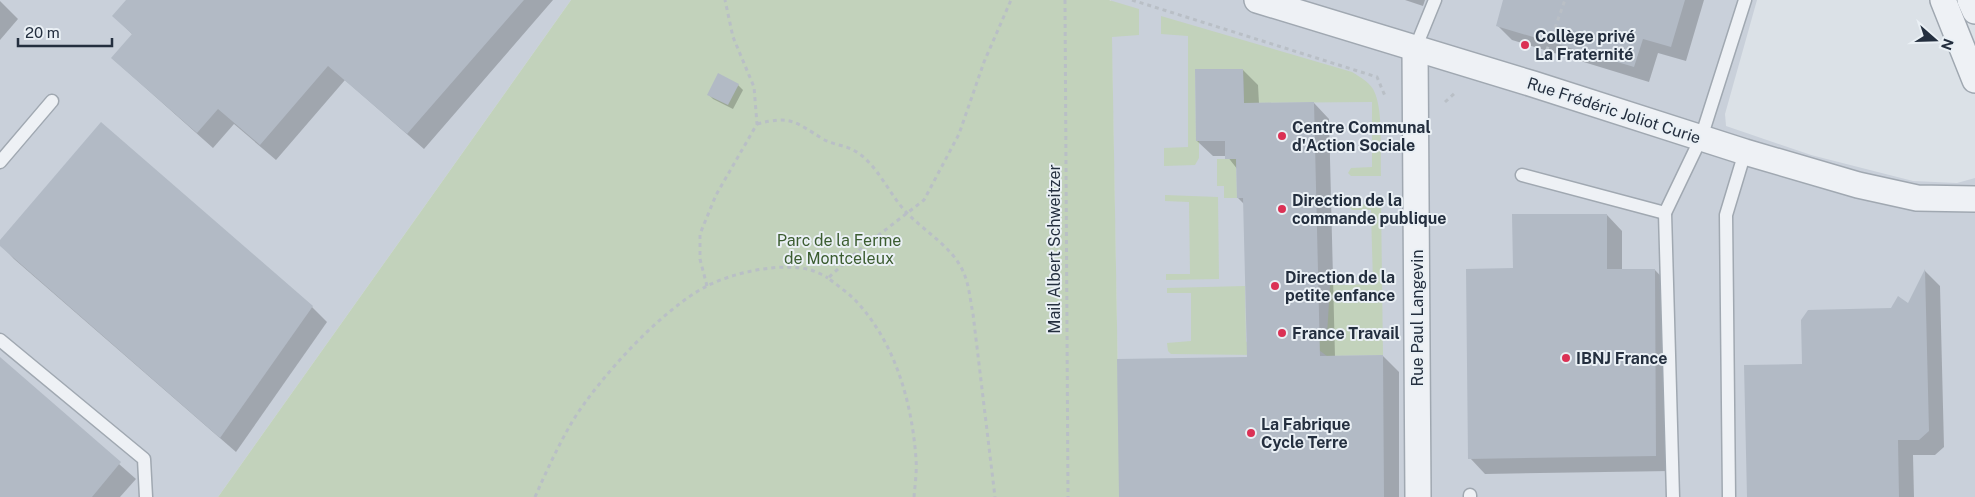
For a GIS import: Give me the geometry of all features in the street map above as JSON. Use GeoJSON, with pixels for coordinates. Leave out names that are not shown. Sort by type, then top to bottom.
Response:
{"type":"FeatureCollection","features":[{"type":"Feature","properties":{"kind":"street","name":"Rue Frédéric Joliot Curie"},"geometry":{"type":"LineString","coordinates":[[1257,0],[1745,152],[1858,185],[1917,198],[1975,199]]}},
{"type":"Feature","properties":{"kind":"street"},"geometry":{"type":"LineString","coordinates":[[1943,0],[1975,80]]}},
{"type":"Feature","properties":{"kind":"street"},"geometry":{"type":"LineString","coordinates":[[1970,0],[1975,11]]}},
{"type":"Feature","properties":{"kind":"street","name":"Rue Paul Langevin"},"geometry":{"type":"LineString","coordinates":[[1415,49],[1418,497]]}},
{"type":"Feature","properties":{"kind":"lane"},"geometry":{"type":"LineString","coordinates":[[1415,49],[1435,0]]}},
{"type":"Feature","properties":{"kind":"lane"},"geometry":{"type":"LineString","coordinates":[[1673,497],[1665,213],[1701,138],[1745,0]]}},
{"type":"Feature","properties":{"kind":"lane"},"geometry":{"type":"LineString","coordinates":[[0,162],[52,101]]}},
{"type":"Feature","properties":{"kind":"lane"},"geometry":{"type":"LineString","coordinates":[[1729,497],[1726,215],[1745,152]]}},
{"type":"Feature","properties":{"kind":"lane"},"geometry":{"type":"LineString","coordinates":[[1522,175],[1665,213]]}},
{"type":"Feature","properties":{"kind":"lane"},"geometry":{"type":"LineString","coordinates":[[0,340],[144,459],[146,497]]}},
{"type":"Feature","properties":{"kind":"path"},"geometry":{"type":"LineString","coordinates":[[707,286],[700,259],[700,234],[716,195],[756,124],[754,87],[732,37],[725,0]]}},
{"type":"Feature","properties":{"kind":"path"},"geometry":{"type":"LineString","coordinates":[[828,278],[858,251],[924,200],[959,134],[984,62],[1011,0]]}},
{"type":"Feature","properties":{"kind":"path","name":"Mail Albert Schweitzer"},"geometry":{"type":"LineString","coordinates":[[1065,0],[1068,497]]}},
{"type":"Feature","properties":{"kind":"path"},"geometry":{"type":"LineString","coordinates":[[756,124],[773,120],[788,120],[802,124],[828,142],[856,151],[876,172],[908,214],[949,251],[962,268],[968,288],[995,497]]}},
{"type":"Feature","properties":{"kind":"path"},"geometry":{"type":"LineString","coordinates":[[535,497],[573,422],[604,379],[642,336],[681,303],[707,286],[730,277],[757,270],[789,267],[811,270],[828,278],[855,300],[878,328],[898,366],[910,416],[916,460],[914,497]]}},
{"type":"Feature","properties":{"kind":"shaded area"},"geometry":{"type":"Polygon","coordinates":[[[0,0],[571,0],[218,497],[0,497],[0,0]]]}},
{"type":"Feature","properties":{"kind":"shaded area"},"geometry":{"type":"Polygon","coordinates":[[[1111,0],[1757,0],[1725,114],[1726,126],[1811,155],[1913,181],[1957,183],[1975,178],[1975,497],[1120,497],[1111,0]]]}},
{"type":"Feature","properties":{"kind":"green space","name":"Parc de la Ferme de Montceleux"},"geometry":{"type":"Polygon","coordinates":[[[571,0],[1109,0],[1139,9],[1139,35],[1112,37],[1120,497],[218,497],[571,0]]]}},
{"type":"Feature","properties":{"kind":"green space"},"geometry":{"type":"Polygon","coordinates":[[[1161,16],[1352,72],[1364,79],[1373,89],[1379,108],[1381,176],[1351,176],[1348,173],[1351,168],[1372,167],[1372,102],[1244,103],[1243,69],[1195,69],[1196,141],[1199,141],[1199,158],[1195,165],[1164,166],[1164,148],[1188,147],[1188,36],[1161,34],[1161,16]]]}},
{"type":"Feature","properties":{"kind":"green space"},"geometry":{"type":"Polygon","coordinates":[[[1217,159],[1236,159],[1237,198],[1224,198],[1224,186],[1217,186],[1217,159]]]}},
{"type":"Feature","properties":{"kind":"green space"},"geometry":{"type":"Polygon","coordinates":[[[1165,195],[1218,197],[1219,279],[1166,280],[1166,274],[1190,274],[1189,202],[1165,201],[1165,195]]]}},
{"type":"Feature","properties":{"kind":"green space"},"geometry":{"type":"Polygon","coordinates":[[[1381,203],[1383,355],[1327,356],[1316,348],[1313,340],[1324,339],[1327,335],[1330,285],[1373,284],[1371,210],[1352,210],[1349,207],[1351,205],[1381,203]]]}},
{"type":"Feature","properties":{"kind":"green space"},"geometry":{"type":"Polygon","coordinates":[[[1245,286],[1246,341],[1255,355],[1171,354],[1168,351],[1167,343],[1191,341],[1191,293],[1167,293],[1167,288],[1245,286]]]}},
{"type":"Feature","properties":{"kind":"building"},"geometry":{"type":"Polygon","coordinates":[[[126,0],[524,0],[407,134],[328,66],[260,145],[218,109],[197,133],[111,58],[132,34],[112,16],[126,0]]]}},
{"type":"Feature","properties":{"kind":"building"},"geometry":{"type":"Polygon","coordinates":[[[1503,0],[1685,0],[1671,47],[1643,39],[1634,67],[1496,26],[1503,0]]]}},
{"type":"Feature","properties":{"kind":"building","name":"La Fabrique Cycle Terre"},"geometry":{"type":"Polygon","coordinates":[[[1195,69],[1243,69],[1244,103],[1314,102],[1320,356],[1383,355],[1384,497],[1119,497],[1117,359],[1247,357],[1243,198],[1237,198],[1236,159],[1225,159],[1225,141],[1196,141],[1195,69]]]}},
{"type":"Feature","properties":{"kind":"building"},"geometry":{"type":"Polygon","coordinates":[[[718,73],[739,84],[728,105],[707,95],[718,73]]]}},
{"type":"Feature","properties":{"kind":"building"},"geometry":{"type":"Polygon","coordinates":[[[101,122],[313,306],[220,438],[0,246],[0,240],[101,122]]]}},
{"type":"Feature","properties":{"kind":"building"},"geometry":{"type":"Polygon","coordinates":[[[1512,214],[1607,214],[1607,269],[1655,269],[1656,456],[1468,459],[1466,269],[1513,268],[1512,214]]]}},
{"type":"Feature","properties":{"kind":"building"},"geometry":{"type":"Polygon","coordinates":[[[1925,269],[1929,431],[1919,440],[1898,440],[1899,497],[1747,497],[1744,365],[1802,364],[1801,320],[1808,310],[1891,308],[1898,296],[1908,303],[1925,269]]]}},
{"type":"Feature","properties":{"kind":"building"},"geometry":{"type":"Polygon","coordinates":[[[0,357],[121,462],[92,497],[0,497],[0,357]]]}},
{"type":"Feature","properties":{"kind":"place","name":"Collège privé La Fraternité"},"geometry":{"type":"Point","coordinates":[1525,45]}},
{"type":"Feature","properties":{"kind":"place","name":"Centre Communal d'Action Sociale"},"geometry":{"type":"Point","coordinates":[1282,136]}},
{"type":"Feature","properties":{"kind":"place","name":"Direction de la commande publique"},"geometry":{"type":"Point","coordinates":[1282,209]}},
{"type":"Feature","properties":{"kind":"place","name":"Direction de la petite enfance"},"geometry":{"type":"Point","coordinates":[1275,286]}},
{"type":"Feature","properties":{"kind":"place","name":"France Travail"},"geometry":{"type":"Point","coordinates":[1282,333]}},
{"type":"Feature","properties":{"kind":"place","name":"IBNJ France"},"geometry":{"type":"Point","coordinates":[1566,358]}},
{"type":"Feature","properties":{"kind":"place","name":"La Fabrique Cycle Terre"},"geometry":{"type":"Point","coordinates":[1251,433]}}]}
